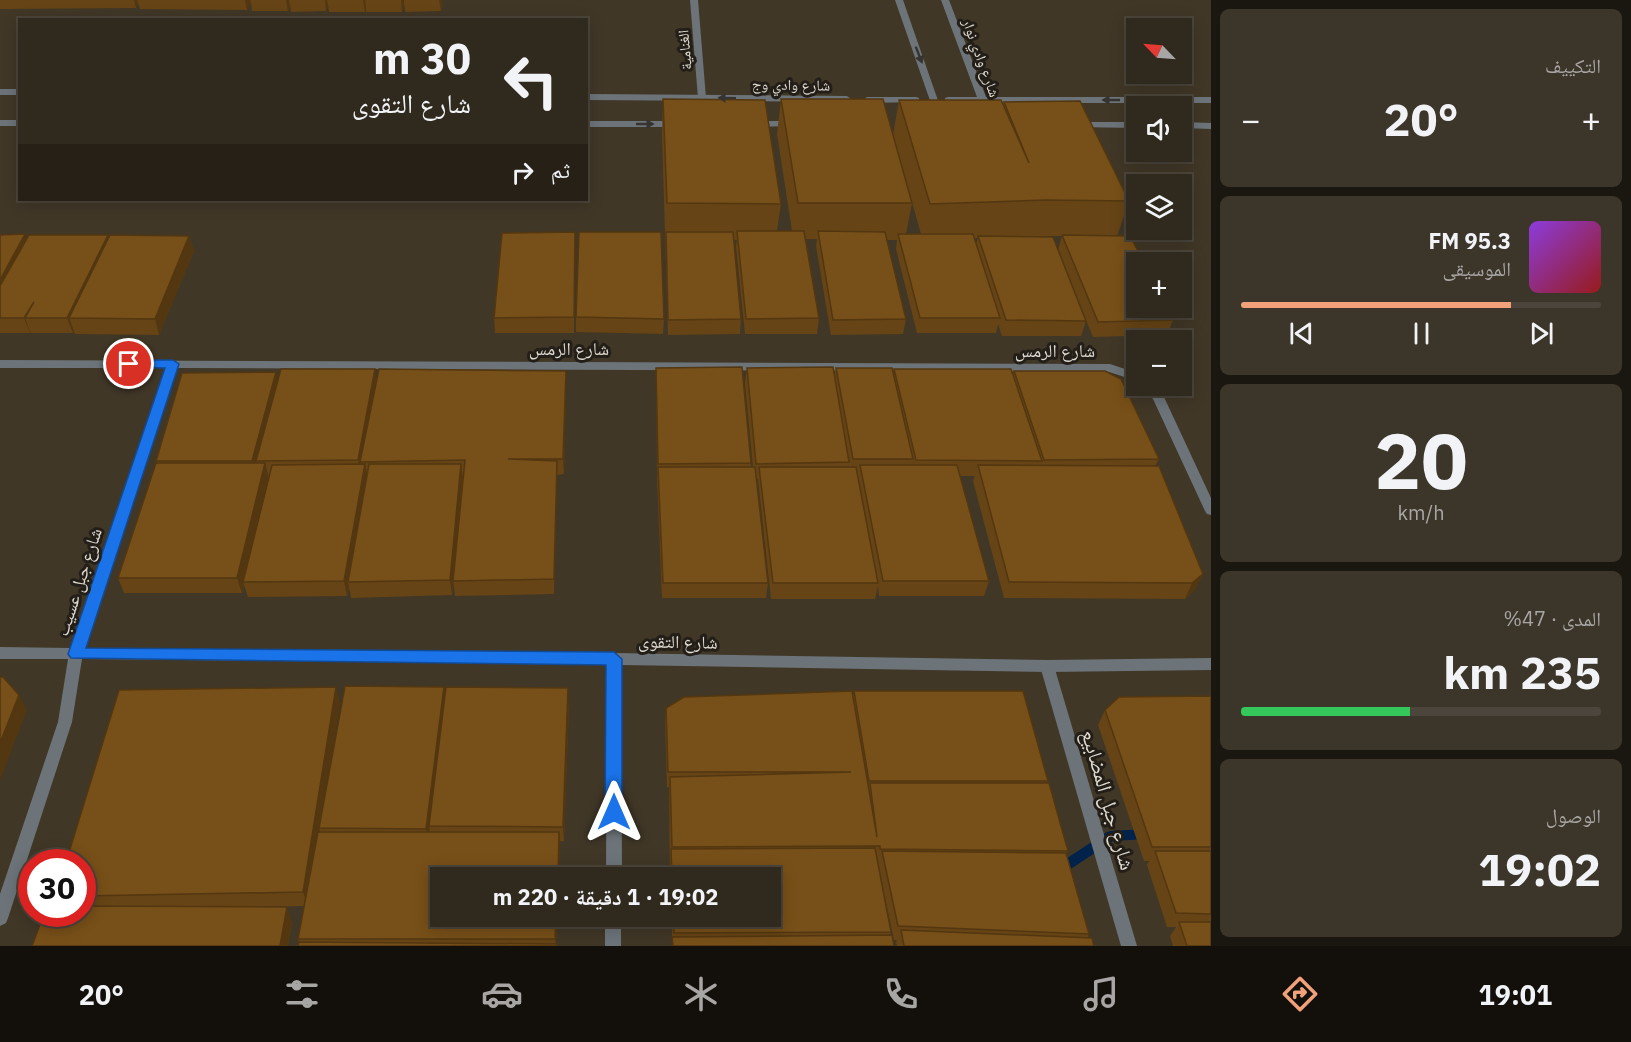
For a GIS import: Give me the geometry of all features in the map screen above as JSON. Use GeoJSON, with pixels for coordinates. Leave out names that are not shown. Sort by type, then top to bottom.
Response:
{"type":"FeatureCollection","features":[{"type":"Feature","properties":{"kind":"street","name":"الغنامية"},"geometry":{"type":"LineString","coordinates":[[694,0],[702,98]]}},
{"type":"Feature","properties":{"kind":"street"},"geometry":{"type":"LineString","coordinates":[[898,0],[943,124],[931,124]]}},
{"type":"Feature","properties":{"kind":"street","name":"شارع وادي نوار"},"geometry":{"type":"LineString","coordinates":[[945,0],[989,116]]}},
{"type":"Feature","properties":{"kind":"street"},"geometry":{"type":"LineString","coordinates":[[0,92],[18,92]]}},
{"type":"Feature","properties":{"kind":"street","name":"شارع وادي وج"},"geometry":{"type":"LineString","coordinates":[[588,97],[1211,100]]}},
{"type":"Feature","properties":{"kind":"street"},"geometry":{"type":"LineString","coordinates":[[0,123],[18,123]]}},
{"type":"Feature","properties":{"kind":"street"},"geometry":{"type":"LineString","coordinates":[[588,124],[693,124]]}},
{"type":"Feature","properties":{"kind":"street"},"geometry":{"type":"LineString","coordinates":[[741,124],[800,124]]}},
{"type":"Feature","properties":{"kind":"street"},"geometry":{"type":"LineString","coordinates":[[1070,125],[1126,125]]}},
{"type":"Feature","properties":{"kind":"street"},"geometry":{"type":"LineString","coordinates":[[1192,125],[1211,126]]}},
{"type":"Feature","properties":{"kind":"street","name":"شارع الرمس"},"geometry":{"type":"LineString","coordinates":[[0,364],[1110,368],[1126,373]]}},
{"type":"Feature","properties":{"kind":"street","name":"شارع جبل عسيب"},"geometry":{"type":"LineString","coordinates":[[0,918],[65,722],[76,654],[173,364]]}},
{"type":"Feature","properties":{"kind":"street"},"geometry":{"type":"LineString","coordinates":[[1157,396],[1211,511]]}},
{"type":"Feature","properties":{"kind":"street","name":"شارع التقوى"},"geometry":{"type":"LineString","coordinates":[[0,653],[1047,666],[1211,664]]}},
{"type":"Feature","properties":{"kind":"street"},"geometry":{"type":"LineString","coordinates":[[614,659],[614,867]]}},
{"type":"Feature","properties":{"kind":"street","name":"شارع جبل المضابيع"},"geometry":{"type":"LineString","coordinates":[[1047,666],[1129,946]]}},
{"type":"Feature","properties":{"kind":"street"},"geometry":{"type":"LineString","coordinates":[[613,927],[613,946]]}},
{"type":"Feature","properties":{"kind":"building"},"geometry":{"type":"Polygon","coordinates":[[[663,99],[765,100],[781,204],[667,203],[663,99]]]}},
{"type":"Feature","properties":{"kind":"building"},"geometry":{"type":"Polygon","coordinates":[[[781,99],[883,99],[912,203],[798,203],[781,99]]]}},
{"type":"Feature","properties":{"kind":"building"},"geometry":{"type":"Polygon","coordinates":[[[899,100],[1001,100],[1029,163],[1004,102],[1080,101],[1126,195],[1126,201],[1046,200],[930,204],[899,100]]]}},
{"type":"Feature","properties":{"kind":"building"},"geometry":{"type":"Polygon","coordinates":[[[737,231],[804,231],[819,318],[746,319],[737,231]]]}},
{"type":"Feature","properties":{"kind":"building"},"geometry":{"type":"Polygon","coordinates":[[[818,231],[885,232],[906,319],[833,320],[818,231]]]}},
{"type":"Feature","properties":{"kind":"building"},"geometry":{"type":"Polygon","coordinates":[[[575,232],[574,317],[494,318],[502,233],[575,232]]]}},
{"type":"Feature","properties":{"kind":"building"},"geometry":{"type":"Polygon","coordinates":[[[579,232],[661,232],[664,319],[576,317],[579,232]]]}},
{"type":"Feature","properties":{"kind":"building"},"geometry":{"type":"Polygon","coordinates":[[[666,232],[733,232],[741,319],[668,320],[666,232]]]}},
{"type":"Feature","properties":{"kind":"building"},"geometry":{"type":"Polygon","coordinates":[[[25,234],[0,280],[0,235],[25,234]]]}},
{"type":"Feature","properties":{"kind":"building"},"geometry":{"type":"Polygon","coordinates":[[[898,234],[973,234],[1000,318],[920,318],[898,234]]]}},
{"type":"Feature","properties":{"kind":"building"},"geometry":{"type":"Polygon","coordinates":[[[29,235],[108,235],[67,318],[25,318],[34,302],[24,318],[0,318],[0,286],[29,235]]]}},
{"type":"Feature","properties":{"kind":"building"},"geometry":{"type":"Polygon","coordinates":[[[110,235],[189,236],[155,319],[69,318],[110,235]]]}},
{"type":"Feature","properties":{"kind":"building"},"geometry":{"type":"Polygon","coordinates":[[[1062,235],[1126,236],[1126,240],[1132,240],[1139,252],[1126,252],[1126,318],[1172,318],[1173,320],[1098,322],[1062,235]]]}},
{"type":"Feature","properties":{"kind":"building"},"geometry":{"type":"Polygon","coordinates":[[[978,236],[1053,237],[1086,321],[1006,320],[978,236]]]}},
{"type":"Feature","properties":{"kind":"building"},"geometry":{"type":"Polygon","coordinates":[[[742,367],[751,463],[658,464],[656,368],[742,367]]]}},
{"type":"Feature","properties":{"kind":"building"},"geometry":{"type":"Polygon","coordinates":[[[833,367],[849,462],[756,464],[747,368],[833,367]]]}},
{"type":"Feature","properties":{"kind":"building"},"geometry":{"type":"Polygon","coordinates":[[[836,368],[892,368],[913,459],[853,459],[836,368]]]}},
{"type":"Feature","properties":{"kind":"building"},"geometry":{"type":"Polygon","coordinates":[[[281,369],[375,369],[358,460],[256,461],[281,369]]]}},
{"type":"Feature","properties":{"kind":"building"},"geometry":{"type":"Polygon","coordinates":[[[379,369],[566,371],[563,459],[508,459],[557,461],[554,579],[453,581],[465,460],[360,462],[379,369]]]}},
{"type":"Feature","properties":{"kind":"building"},"geometry":{"type":"Polygon","coordinates":[[[894,369],[1011,369],[1042,461],[916,460],[894,369]]]}},
{"type":"Feature","properties":{"kind":"building"},"geometry":{"type":"Polygon","coordinates":[[[1014,371],[1105,371],[1121,379],[1126,390],[1126,396],[1129,396],[1159,459],[1044,460],[1014,371]]]}},
{"type":"Feature","properties":{"kind":"building"},"geometry":{"type":"Polygon","coordinates":[[[276,372],[252,461],[156,461],[182,373],[276,372]]]}},
{"type":"Feature","properties":{"kind":"building"},"geometry":{"type":"Polygon","coordinates":[[[156,463],[265,463],[237,578],[118,578],[156,463]]]}},
{"type":"Feature","properties":{"kind":"building"},"geometry":{"type":"Polygon","coordinates":[[[365,464],[344,581],[243,582],[272,465],[365,464]]]}},
{"type":"Feature","properties":{"kind":"building"},"geometry":{"type":"Polygon","coordinates":[[[369,464],[461,464],[450,580],[348,582],[369,464]]]}},
{"type":"Feature","properties":{"kind":"building"},"geometry":{"type":"Polygon","coordinates":[[[860,465],[957,465],[989,581],[883,581],[860,465]]]}},
{"type":"Feature","properties":{"kind":"building"},"geometry":{"type":"Polygon","coordinates":[[[978,465],[1159,466],[1203,574],[1192,583],[1009,582],[978,465]]]}},
{"type":"Feature","properties":{"kind":"building"},"geometry":{"type":"Polygon","coordinates":[[[658,467],[755,467],[768,583],[663,583],[658,467]]]}},
{"type":"Feature","properties":{"kind":"building"},"geometry":{"type":"Polygon","coordinates":[[[759,467],[856,467],[878,583],[773,583],[759,467]]]}},
{"type":"Feature","properties":{"kind":"building"},"geometry":{"type":"Polygon","coordinates":[[[0,677],[3,677],[19,695],[0,743],[0,677]]]}},
{"type":"Feature","properties":{"kind":"building"},"geometry":{"type":"Polygon","coordinates":[[[345,686],[444,687],[426,829],[319,828],[345,686]]]}},
{"type":"Feature","properties":{"kind":"building"},"geometry":{"type":"Polygon","coordinates":[[[336,687],[303,892],[96,896],[96,849],[70,849],[119,690],[336,687]]]}},
{"type":"Feature","properties":{"kind":"building"},"geometry":{"type":"Polygon","coordinates":[[[446,687],[568,688],[563,827],[429,826],[446,687]]]}},
{"type":"Feature","properties":{"kind":"building"},"geometry":{"type":"Polygon","coordinates":[[[852,691],[877,837],[870,783],[1049,783],[1068,851],[880,849],[880,846],[672,847],[670,777],[851,772],[668,772],[666,708],[684,697],[852,691]]]}},
{"type":"Feature","properties":{"kind":"building"},"geometry":{"type":"Polygon","coordinates":[[[854,691],[1023,691],[1048,781],[869,781],[854,691]]]}},
{"type":"Feature","properties":{"kind":"building"},"geometry":{"type":"Polygon","coordinates":[[[1211,696],[1211,847],[1152,847],[1105,710],[1119,697],[1211,696]]]}},
{"type":"Feature","properties":{"kind":"building"},"geometry":{"type":"Polygon","coordinates":[[[318,832],[559,832],[558,867],[430,867],[430,927],[556,927],[555,939],[298,939],[318,832]]]}},
{"type":"Feature","properties":{"kind":"building"},"geometry":{"type":"Polygon","coordinates":[[[875,848],[891,932],[674,933],[674,927],[781,927],[781,867],[672,867],[671,849],[875,848]]]}},
{"type":"Feature","properties":{"kind":"building"},"geometry":{"type":"Polygon","coordinates":[[[882,851],[1066,853],[1089,934],[898,926],[882,851]]]}},
{"type":"Feature","properties":{"kind":"building"},"geometry":{"type":"Polygon","coordinates":[[[1155,851],[1211,851],[1211,914],[1176,913],[1155,851]]]}},
{"type":"Feature","properties":{"kind":"building"},"geometry":{"type":"Polygon","coordinates":[[[96,906],[287,907],[280,946],[32,946],[39,927],[96,927],[96,906]]]}},
{"type":"Feature","properties":{"kind":"building"},"geometry":{"type":"Polygon","coordinates":[[[1179,922],[1211,922],[1211,946],[1187,946],[1179,922]]]}},
{"type":"Feature","properties":{"kind":"building"},"geometry":{"type":"Polygon","coordinates":[[[901,930],[1092,938],[1094,946],[904,946],[901,930]]]}},
{"type":"Feature","properties":{"kind":"building"},"geometry":{"type":"Polygon","coordinates":[[[892,935],[894,946],[673,946],[672,937],[892,935]]]}},
{"type":"Feature","properties":{"kind":"building"},"geometry":{"type":"Polygon","coordinates":[[[299,942],[557,944],[557,946],[298,946],[299,942]]]}},
{"type":"Feature","properties":{"kind":"waterway"},"geometry":{"type":"LineString","coordinates":[[1059,870],[1111,836],[1146,834]]}},
{"type":"Feature","properties":{"kind":"route"},"geometry":{"type":"LineString","coordinates":[[129,364],[173,364],[76,654],[614,659],[614,812]]}}]}
